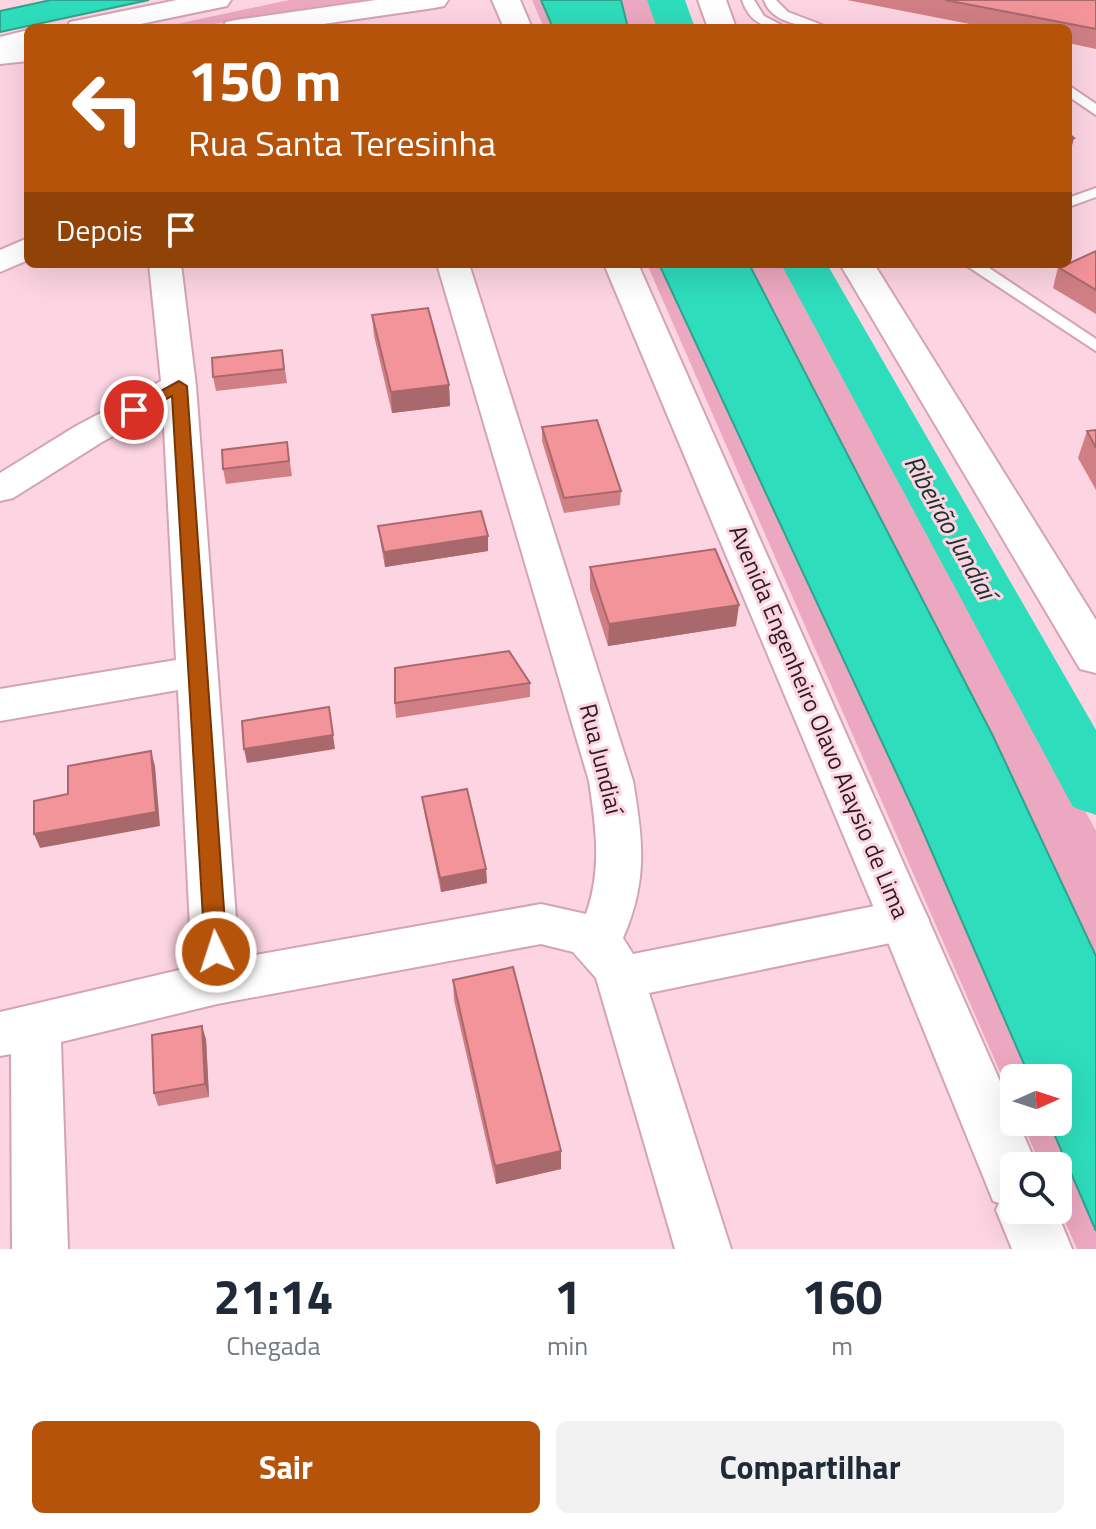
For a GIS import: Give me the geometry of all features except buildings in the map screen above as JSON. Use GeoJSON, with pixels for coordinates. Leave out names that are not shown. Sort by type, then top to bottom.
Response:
{"type":"FeatureCollection","features":[{"type":"Feature","properties":{"kind":"main road"},"geometry":{"type":"LineString","coordinates":[[100,24],[217,0]]}},
{"type":"Feature","properties":{"kind":"main road"},"geometry":{"type":"LineString","coordinates":[[304,24],[434,0]]}},
{"type":"Feature","properties":{"kind":"main road"},"geometry":{"type":"LineString","coordinates":[[506,0],[516,24]]}},
{"type":"Feature","properties":{"kind":"main road"},"geometry":{"type":"LineString","coordinates":[[712,0],[721,24]]}},
{"type":"Feature","properties":{"kind":"main road"},"geometry":{"type":"LineString","coordinates":[[0,46],[24,40]]}},
{"type":"Feature","properties":{"kind":"main road"},"geometry":{"type":"LineString","coordinates":[[0,55],[24,52]]}},
{"type":"Feature","properties":{"kind":"main road","name":"Avenida Engenheiro Olavo Alaysio de Lima"},"geometry":{"type":"LineString","coordinates":[[623,268],[905,920],[1002,1152]]}},
{"type":"Feature","properties":{"kind":"main road"},"geometry":{"type":"LineString","coordinates":[[859,268],[1096,657]]}},
{"type":"Feature","properties":{"kind":"main road"},"geometry":{"type":"LineString","coordinates":[[1032,1224],[1042,1249]]}},
{"type":"Feature","properties":{"kind":"street"},"geometry":{"type":"LineString","coordinates":[[0,252],[24,248]]}},
{"type":"Feature","properties":{"kind":"street"},"geometry":{"type":"LineString","coordinates":[[0,263],[24,249]]}},
{"type":"Feature","properties":{"kind":"street"},"geometry":{"type":"LineString","coordinates":[[165,268],[179,386],[217,983]]}},
{"type":"Feature","properties":{"kind":"street","name":"Rua Jundiaí"},"geometry":{"type":"LineString","coordinates":[[454,268],[611,781],[622,863],[609,959]]}},
{"type":"Feature","properties":{"kind":"street"},"geometry":{"type":"LineString","coordinates":[[0,489],[89,434],[179,386]]}},
{"type":"Feature","properties":{"kind":"street"},"geometry":{"type":"LineString","coordinates":[[0,705],[198,671]]}},
{"type":"Feature","properties":{"kind":"street"},"geometry":{"type":"LineString","coordinates":[[609,959],[905,920]]}},
{"type":"Feature","properties":{"kind":"street"},"geometry":{"type":"LineString","coordinates":[[40,1249],[18,1030],[217,983],[541,924],[571,928],[609,959],[703,1249]]}},
{"type":"Feature","properties":{"kind":"lane"},"geometry":{"type":"LineString","coordinates":[[748,0],[752,12],[769,24]]}},
{"type":"Feature","properties":{"kind":"lane"},"geometry":{"type":"LineString","coordinates":[[770,0],[771,5],[784,15],[812,24]]}},
{"type":"Feature","properties":{"kind":"lane"},"geometry":{"type":"LineString","coordinates":[[1072,91],[1096,111]]}},
{"type":"Feature","properties":{"kind":"lane"},"geometry":{"type":"LineString","coordinates":[[1072,201],[1096,192]]}},
{"type":"Feature","properties":{"kind":"lane"},"geometry":{"type":"LineString","coordinates":[[978,268],[1096,346]]}},
{"type":"Feature","properties":{"kind":"shaded area"},"geometry":{"type":"Polygon","coordinates":[[[51,0],[149,0],[37,24],[24,24],[24,27],[0,32],[0,11],[51,0]]]}},
{"type":"Feature","properties":{"kind":"shaded area"},"geometry":{"type":"Polygon","coordinates":[[[289,0],[383,0],[214,24],[177,24],[289,0]]]}},
{"type":"Feature","properties":{"kind":"shaded area"},"geometry":{"type":"Polygon","coordinates":[[[532,0],[656,0],[660,24],[542,24],[532,0]]]}},
{"type":"Feature","properties":{"kind":"shaded area"},"geometry":{"type":"Polygon","coordinates":[[[541,0],[621,0],[627,24],[551,24],[541,0]]]}},
{"type":"Feature","properties":{"kind":"shaded area"},"geometry":{"type":"Polygon","coordinates":[[[649,268],[790,268],[1096,831],[1096,1249],[1077,1249],[1066,1224],[1072,1224],[1072,1152],[1035,1152],[1028,1136],[1072,1136],[1072,1064],[1000,1064],[1000,1072],[649,268]]]}},
{"type":"Feature","properties":{"kind":"shaded area"},"geometry":{"type":"Polygon","coordinates":[[[661,268],[751,268],[993,736],[1096,956],[1096,1231],[1072,1175],[1072,1152],[1062,1152],[1055,1136],[1072,1136],[1072,1064],[1024,1064],[915,813],[661,268]]]}},
{"type":"Feature","properties":{"kind":"waterway","name":"Ribeirão Jundiaí"},"geometry":{"type":"LineString","coordinates":[[666,0],[675,24]]}},
{"type":"Feature","properties":{"kind":"waterway","name":"Ribeirão Jundiaí"},"geometry":{"type":"LineString","coordinates":[[806,268],[1096,789]]}},
{"type":"Feature","properties":{"kind":"route"},"geometry":{"type":"LineString","coordinates":[[134,410],[179,386],[216,952]]}}]}
